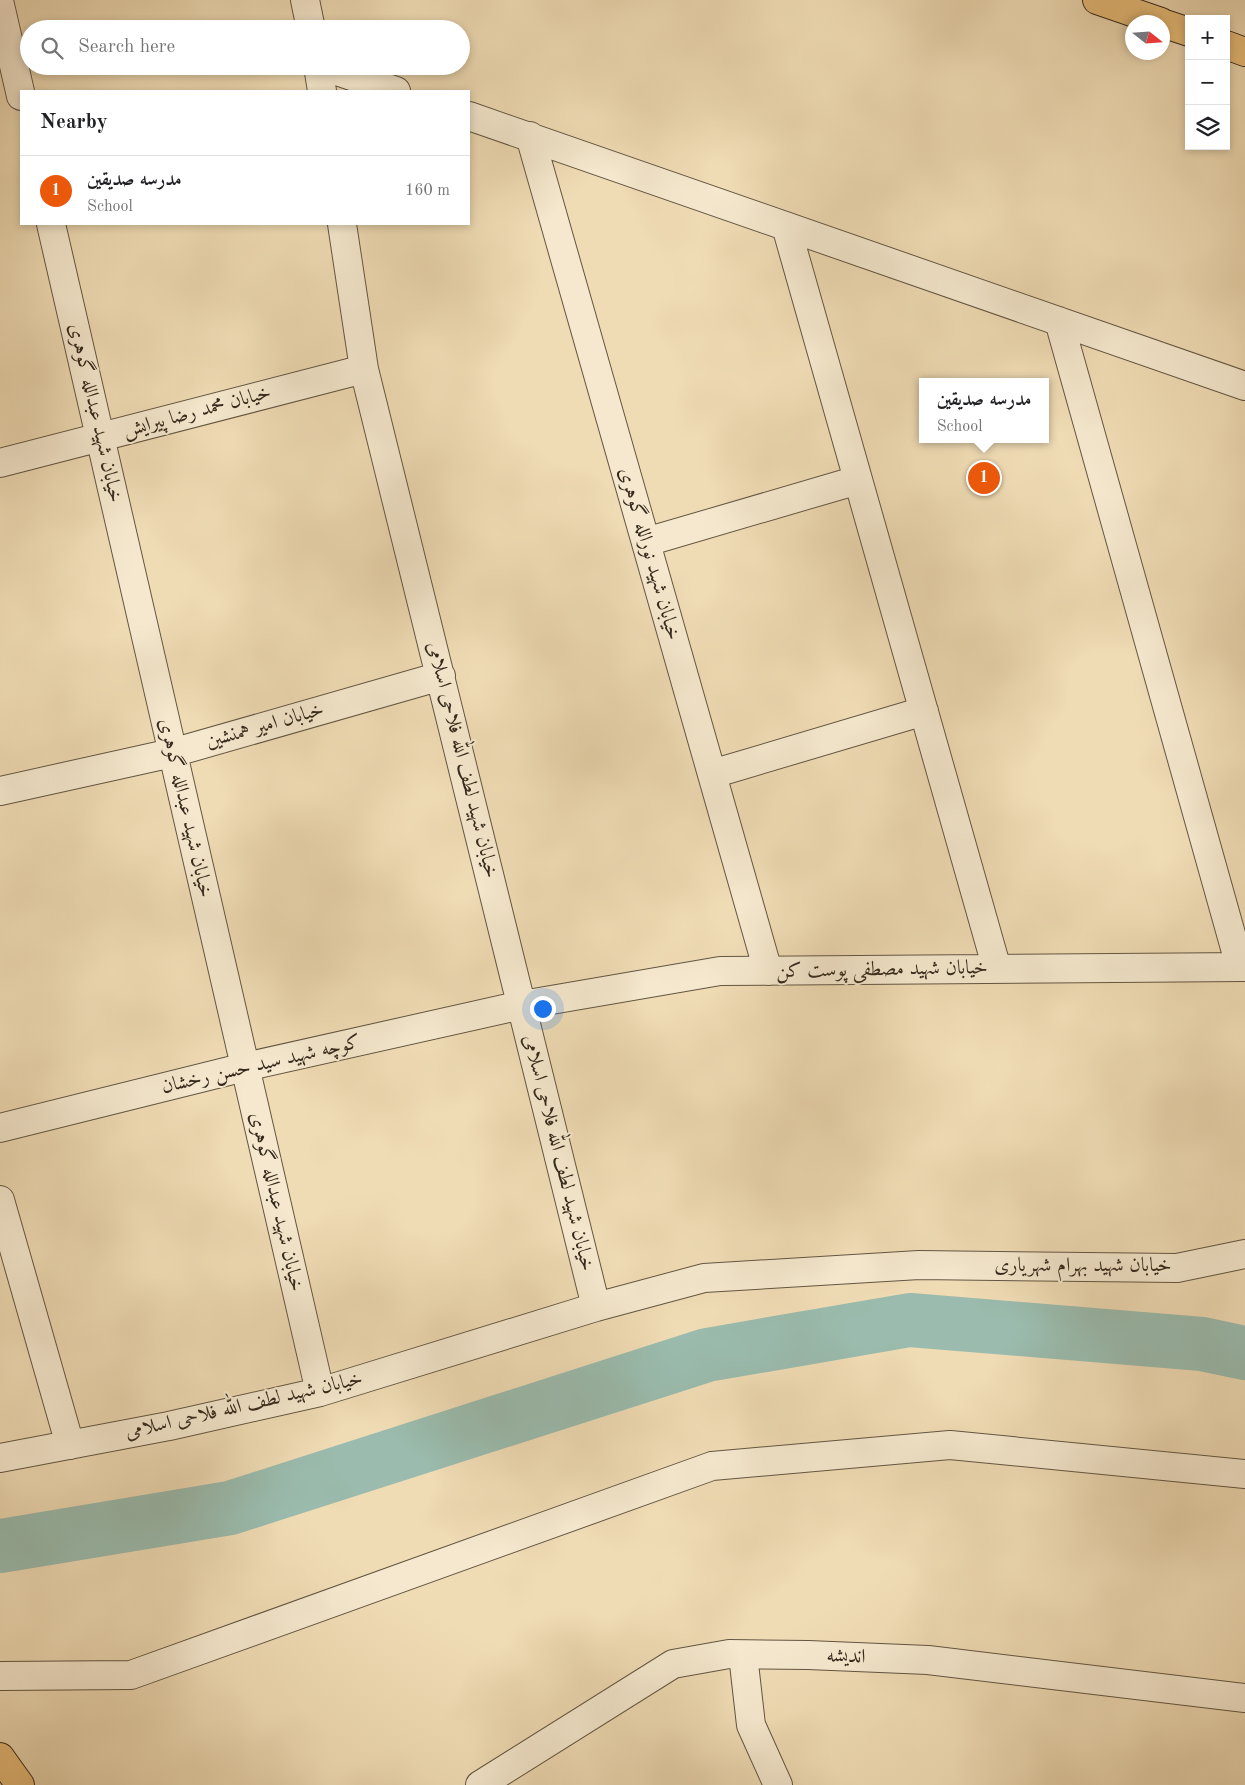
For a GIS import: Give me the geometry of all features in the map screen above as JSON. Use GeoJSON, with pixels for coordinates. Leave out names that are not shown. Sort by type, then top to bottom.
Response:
{"type":"FeatureCollection","features":[{"type":"Feature","properties":{"kind":"main road"},"geometry":{"type":"LineString","coordinates":[[1097,0],[1139,15]]}},
{"type":"Feature","properties":{"kind":"main road"},"geometry":{"type":"LineString","coordinates":[[1170,26],[1185,31]]}},
{"type":"Feature","properties":{"kind":"main road"},"geometry":{"type":"LineString","coordinates":[[1230,46],[1245,52]]}},
{"type":"Feature","properties":{"kind":"main road"},"geometry":{"type":"LineString","coordinates":[[0,1757],[20,1785]]}},
{"type":"Feature","properties":{"kind":"street"},"geometry":{"type":"LineString","coordinates":[[305,0],[308,20]]}},
{"type":"Feature","properties":{"kind":"street"},"geometry":{"type":"LineString","coordinates":[[0,5],[20,92]]}},
{"type":"Feature","properties":{"kind":"street"},"geometry":{"type":"LineString","coordinates":[[319,75],[322,90]]}},
{"type":"Feature","properties":{"kind":"street"},"geometry":{"type":"LineString","coordinates":[[349,75],[393,90]]}},
{"type":"Feature","properties":{"kind":"street"},"geometry":{"type":"LineString","coordinates":[[470,116],[1245,386]]}},
{"type":"Feature","properties":{"kind":"street","name":"خیابان شهید نورالله گوهری"},"geometry":{"type":"LineString","coordinates":[[530,136],[768,971]]}},
{"type":"Feature","properties":{"kind":"street","name":"خیابان شهید عبدالله گوهری"},"geometry":{"type":"LineString","coordinates":[[51,225],[320,1392]]}},
{"type":"Feature","properties":{"kind":"street","name":"خیابان شهید لطف الله فلاحی اسلامی"},"geometry":{"type":"LineString","coordinates":[[0,1458],[169,1426],[320,1392],[596,1308],[364,368],[342,225]]}},
{"type":"Feature","properties":{"kind":"street"},"geometry":{"type":"LineString","coordinates":[[786,226],[997,969]]}},
{"type":"Feature","properties":{"kind":"street"},"geometry":{"type":"LineString","coordinates":[[1059,321],[1243,967]]}},
{"type":"Feature","properties":{"kind":"street","name":"خیابان محمد رضا پیرایش"},"geometry":{"type":"LineString","coordinates":[[0,463],[364,368]]}},
{"type":"Feature","properties":{"kind":"street"},"geometry":{"type":"LineString","coordinates":[[646,542],[858,480]]}},
{"type":"Feature","properties":{"kind":"street","name":"خیابان امیر همنشین"},"geometry":{"type":"LineString","coordinates":[[0,791],[172,752],[441,676]]}},
{"type":"Feature","properties":{"kind":"street"},"geometry":{"type":"LineString","coordinates":[[712,774],[924,711]]}},
{"type":"Feature","properties":{"kind":"street","name":"خیابان شهید مصطفی پوست کن"},"geometry":{"type":"LineString","coordinates":[[522,1005],[720,971],[1243,967]]}},
{"type":"Feature","properties":{"kind":"street","name":"کوچه شهید سید حسن رخشان"},"geometry":{"type":"LineString","coordinates":[[0,1128],[245,1067],[522,1005]]}},
{"type":"Feature","properties":{"kind":"street"},"geometry":{"type":"LineString","coordinates":[[0,1200],[70,1445]]}},
{"type":"Feature","properties":{"kind":"street","name":"خیابان شهید بهرام شهریاری"},"geometry":{"type":"LineString","coordinates":[[596,1308],[704,1278],[919,1265],[1177,1268],[1245,1254]]}},
{"type":"Feature","properties":{"kind":"street"},"geometry":{"type":"LineString","coordinates":[[0,1676],[131,1675],[712,1466],[950,1445],[1245,1474]]}},
{"type":"Feature","properties":{"kind":"street","name":"اندیشه"},"geometry":{"type":"LineString","coordinates":[[480,1785],[672,1664],[729,1654],[928,1660],[1245,1698]]}},
{"type":"Feature","properties":{"kind":"street"},"geometry":{"type":"LineString","coordinates":[[743,1655],[751,1725],[778,1785]]}},
{"type":"Feature","properties":{"kind":"waterway"},"geometry":{"type":"LineString","coordinates":[[0,1546],[230,1508],[707,1355],[910,1320],[1202,1344],[1245,1353]]}},
{"type":"Feature","properties":{"kind":"place","name":"مدرسه صدیقین"},"geometry":{"type":"Point","coordinates":[984,478]}}]}
